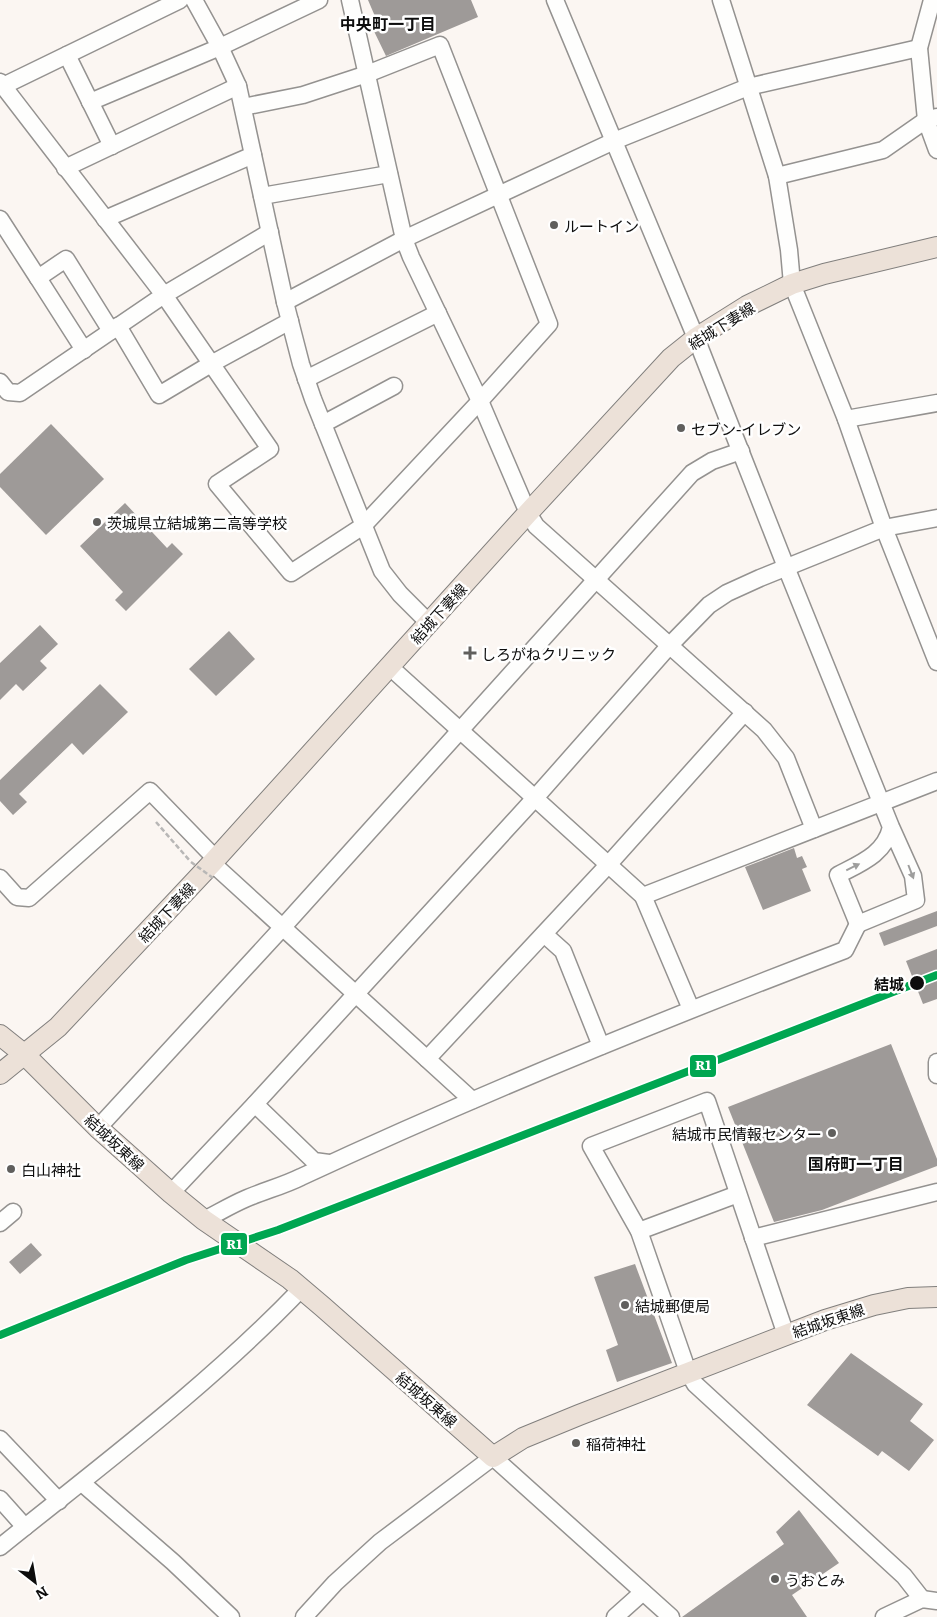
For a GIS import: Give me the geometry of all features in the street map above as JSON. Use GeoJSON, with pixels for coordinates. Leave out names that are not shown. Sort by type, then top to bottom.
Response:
{"type":"FeatureCollection","features":[{"type":"Feature","properties":{"kind":"main road","name":"結城下妻線"},"geometry":{"type":"LineString","coordinates":[[0,1074],[58,1027],[213,867],[390,666],[666,363],[696,338],[747,306],[792,284],[824,274],[937,247]]}},
{"type":"Feature","properties":{"kind":"main road","name":"結城坂東線"},"geometry":{"type":"LineString","coordinates":[[0,1035],[25,1055],[98,1128],[170,1193],[204,1220],[272,1266],[301,1289],[493,1457],[534,1433],[786,1335],[874,1305],[908,1298],[937,1297]]}},
{"type":"Feature","properties":{"kind":"street"},"geometry":{"type":"LineString","coordinates":[[180,0],[67,55],[1,84],[164,295],[270,449],[217,484],[292,574],[363,526],[549,324],[440,45],[367,74],[303,95],[243,107]]}},
{"type":"Feature","properties":{"kind":"street"},"geometry":{"type":"LineString","coordinates":[[194,0],[220,47],[238,86],[285,302],[306,379],[382,571],[400,594],[429,624]]}},
{"type":"Feature","properties":{"kind":"street"},"geometry":{"type":"LineString","coordinates":[[90,102],[220,47],[319,0]]}},
{"type":"Feature","properties":{"kind":"street"},"geometry":{"type":"LineString","coordinates":[[350,0],[404,239],[480,401],[528,513],[536,526],[764,730],[786,758],[814,829]]}},
{"type":"Feature","properties":{"kind":"street"},"geometry":{"type":"LineString","coordinates":[[204,1220],[242,1200],[300,1178],[329,1163],[472,1100],[691,1009],[845,950],[858,924],[916,900],[913,876],[891,827],[786,568],[696,338],[554,0]]}},
{"type":"Feature","properties":{"kind":"street"},"geometry":{"type":"LineString","coordinates":[[721,0],[777,176],[789,250],[792,284],[846,419],[884,528],[935,654]]}},
{"type":"Feature","properties":{"kind":"street"},"geometry":{"type":"LineString","coordinates":[[932,0],[919,48],[937,150]]}},
{"type":"Feature","properties":{"kind":"street"},"geometry":{"type":"LineString","coordinates":[[285,302],[404,239],[614,141],[748,87],[919,48]]}},
{"type":"Feature","properties":{"kind":"street"},"geometry":{"type":"LineString","coordinates":[[67,55],[112,146]]}},
{"type":"Feature","properties":{"kind":"street"},"geometry":{"type":"LineString","coordinates":[[65,168],[238,86]]}},
{"type":"Feature","properties":{"kind":"street"},"geometry":{"type":"LineString","coordinates":[[777,176],[884,150],[932,119]]}},
{"type":"Feature","properties":{"kind":"street"},"geometry":{"type":"LineString","coordinates":[[105,219],[253,155]]}},
{"type":"Feature","properties":{"kind":"street"},"geometry":{"type":"LineString","coordinates":[[262,196],[389,174]]}},
{"type":"Feature","properties":{"kind":"street"},"geometry":{"type":"LineString","coordinates":[[0,219],[84,350]]}},
{"type":"Feature","properties":{"kind":"street"},"geometry":{"type":"LineString","coordinates":[[0,382],[8,392],[20,393],[164,295],[270,232]]}},
{"type":"Feature","properties":{"kind":"street"},"geometry":{"type":"LineString","coordinates":[[38,278],[66,259],[159,395],[290,321]]}},
{"type":"Feature","properties":{"kind":"street"},"geometry":{"type":"LineString","coordinates":[[306,379],[438,313]]}},
{"type":"Feature","properties":{"kind":"street"},"geometry":{"type":"LineString","coordinates":[[323,424],[394,386]]}},
{"type":"Feature","properties":{"kind":"street"},"geometry":{"type":"LineString","coordinates":[[846,419],[937,403]]}},
{"type":"Feature","properties":{"kind":"street"},"geometry":{"type":"LineString","coordinates":[[98,1128],[282,928],[692,474],[712,461],[741,450]]}},
{"type":"Feature","properties":{"kind":"street"},"geometry":{"type":"LineString","coordinates":[[170,1193],[255,1104],[354,993],[535,798],[670,645],[709,605],[727,593],[884,528],[937,518]]}},
{"type":"Feature","properties":{"kind":"street"},"geometry":{"type":"LineString","coordinates":[[390,666],[643,896],[691,1009]]}},
{"type":"Feature","properties":{"kind":"street"},"geometry":{"type":"LineString","coordinates":[[427,1059],[608,865],[745,712]]}},
{"type":"Feature","properties":{"kind":"street"},"geometry":{"type":"LineString","coordinates":[[643,896],[937,781]]}},
{"type":"Feature","properties":{"kind":"street"},"geometry":{"type":"LineString","coordinates":[[0,878],[17,897],[29,898],[150,791],[213,867],[472,1100]]}},
{"type":"Feature","properties":{"kind":"street"},"geometry":{"type":"LineString","coordinates":[[858,924],[838,874],[862,863],[879,851],[888,838],[891,827]]}},
{"type":"Feature","properties":{"kind":"street"},"geometry":{"type":"LineString","coordinates":[[544,934],[563,951],[601,1046]]}},
{"type":"Feature","properties":{"kind":"street"},"geometry":{"type":"LineString","coordinates":[[937,1062],[937,1075]]}},
{"type":"Feature","properties":{"kind":"street"},"geometry":{"type":"LineString","coordinates":[[786,1335],[707,1101],[591,1146],[606,1176],[639,1230],[688,1372],[695,1384],[929,1600],[884,1617]]}},
{"type":"Feature","properties":{"kind":"street"},"geometry":{"type":"LineString","coordinates":[[255,1104],[314,1161],[329,1163]]}},
{"type":"Feature","properties":{"kind":"street"},"geometry":{"type":"LineString","coordinates":[[753,1238],[937,1192]]}},
{"type":"Feature","properties":{"kind":"street"},"geometry":{"type":"LineString","coordinates":[[639,1230],[738,1194]]}},
{"type":"Feature","properties":{"kind":"street"},"geometry":{"type":"LineString","coordinates":[[0,1223],[13,1212]]}},
{"type":"Feature","properties":{"kind":"street"},"geometry":{"type":"LineString","coordinates":[[0,1547],[60,1501],[164,1416],[228,1360],[301,1289]]}},
{"type":"Feature","properties":{"kind":"street"},"geometry":{"type":"LineString","coordinates":[[0,1439],[60,1501]]}},
{"type":"Feature","properties":{"kind":"street"},"geometry":{"type":"LineString","coordinates":[[304,1617],[335,1583],[380,1542],[493,1457],[671,1617]]}},
{"type":"Feature","properties":{"kind":"street"},"geometry":{"type":"LineString","coordinates":[[82,1482],[173,1562],[231,1617]]}},
{"type":"Feature","properties":{"kind":"street"},"geometry":{"type":"LineString","coordinates":[[0,1499],[25,1527]]}},
{"type":"Feature","properties":{"kind":"street"},"geometry":{"type":"LineString","coordinates":[[615,1617],[643,1592]]}},
{"type":"Feature","properties":{"kind":"path"},"geometry":{"type":"LineString","coordinates":[[156,822],[192,862],[213,867]]}},
{"type":"Feature","properties":{"kind":"building"},"geometry":{"type":"Polygon","coordinates":[[[368,0],[471,0],[478,17],[386,56],[371,25],[377,21],[368,0]]]}},
{"type":"Feature","properties":{"kind":"building"},"geometry":{"type":"Polygon","coordinates":[[[51,424],[104,479],[46,535],[0,487],[0,474],[51,424]]]}},
{"type":"Feature","properties":{"kind":"building"},"geometry":{"type":"Polygon","coordinates":[[[125,503],[167,548],[172,543],[183,554],[126,611],[115,600],[123,592],[80,546],[125,503]]]}},
{"type":"Feature","properties":{"kind":"building"},"geometry":{"type":"Polygon","coordinates":[[[40,625],[58,644],[40,661],[47,668],[23,691],[16,684],[0,700],[0,663],[40,625]]]}},
{"type":"Feature","properties":{"kind":"building"},"geometry":{"type":"Polygon","coordinates":[[[229,631],[255,659],[216,696],[189,669],[229,631]]]}},
{"type":"Feature","properties":{"kind":"building"},"geometry":{"type":"Polygon","coordinates":[[[100,684],[128,712],[83,755],[72,743],[19,794],[27,802],[13,815],[0,801],[0,780],[100,684]]]}},
{"type":"Feature","properties":{"kind":"building"},"geometry":{"type":"Polygon","coordinates":[[[794,848],[797,858],[802,856],[807,867],[802,869],[811,891],[763,910],[745,867],[794,848]]]}},
{"type":"Feature","properties":{"kind":"building"},"geometry":{"type":"Polygon","coordinates":[[[937,911],[937,926],[884,946],[879,933],[937,911]]]}},
{"type":"Feature","properties":{"kind":"building"},"geometry":{"type":"Polygon","coordinates":[[[937,949],[937,999],[923,1004],[906,961],[937,949]]]}},
{"type":"Feature","properties":{"kind":"building","name":"結城市民情報センター"},"geometry":{"type":"Polygon","coordinates":[[[891,1044],[937,1159],[937,1166],[822,1210],[774,1222],[728,1107],[891,1044]]]}},
{"type":"Feature","properties":{"kind":"building"},"geometry":{"type":"Polygon","coordinates":[[[31,1243],[42,1255],[20,1274],[9,1262],[31,1243]]]}},
{"type":"Feature","properties":{"kind":"building"},"geometry":{"type":"Polygon","coordinates":[[[635,1264],[672,1363],[617,1382],[606,1350],[618,1345],[594,1277],[635,1264]]]}},
{"type":"Feature","properties":{"kind":"building"},"geometry":{"type":"Polygon","coordinates":[[[851,1353],[923,1404],[910,1421],[934,1440],[909,1471],[882,1451],[878,1456],[807,1405],[851,1353]]]}},
{"type":"Feature","properties":{"kind":"building","name":"うおとみ"},"geometry":{"type":"Polygon","coordinates":[[[799,1510],[839,1563],[792,1595],[807,1617],[682,1617],[784,1544],[776,1532],[799,1510]]]}},
{"type":"Feature","properties":{"kind":"transit line","name":"R1"},"geometry":{"type":"LineString","coordinates":[[0,1335],[186,1260],[278,1230],[937,975]]}},
{"type":"Feature","properties":{"kind":"place","name":"ルートイン"},"geometry":{"type":"Point","coordinates":[554,225]}},
{"type":"Feature","properties":{"kind":"place","name":"セブン-イレブン"},"geometry":{"type":"Point","coordinates":[681,428]}},
{"type":"Feature","properties":{"kind":"place","name":"茨城県立結城第二高等学校"},"geometry":{"type":"Point","coordinates":[97,522]}},
{"type":"Feature","properties":{"kind":"place","name":"しろがねクリニック"},"geometry":{"type":"Point","coordinates":[470,653]}},
{"type":"Feature","properties":{"kind":"place","name":"結城"},"geometry":{"type":"Point","coordinates":[917,983]}},
{"type":"Feature","properties":{"kind":"place","name":"結城市民情報センター"},"geometry":{"type":"Point","coordinates":[832,1133]}},
{"type":"Feature","properties":{"kind":"place","name":"白山神社"},"geometry":{"type":"Point","coordinates":[11,1169]}},
{"type":"Feature","properties":{"kind":"place","name":"結城郵便局"},"geometry":{"type":"Point","coordinates":[625,1305]}},
{"type":"Feature","properties":{"kind":"place","name":"稲荷神社"},"geometry":{"type":"Point","coordinates":[576,1443]}},
{"type":"Feature","properties":{"kind":"place","name":"うおとみ"},"geometry":{"type":"Point","coordinates":[775,1579]}},
{"type":"Feature","properties":{"kind":"district","name":"中央町一丁目"},"geometry":{"type":"Point","coordinates":[388,23]}},
{"type":"Feature","properties":{"kind":"district","name":"国府町一丁目"},"geometry":{"type":"Point","coordinates":[856,1163]}}]}
